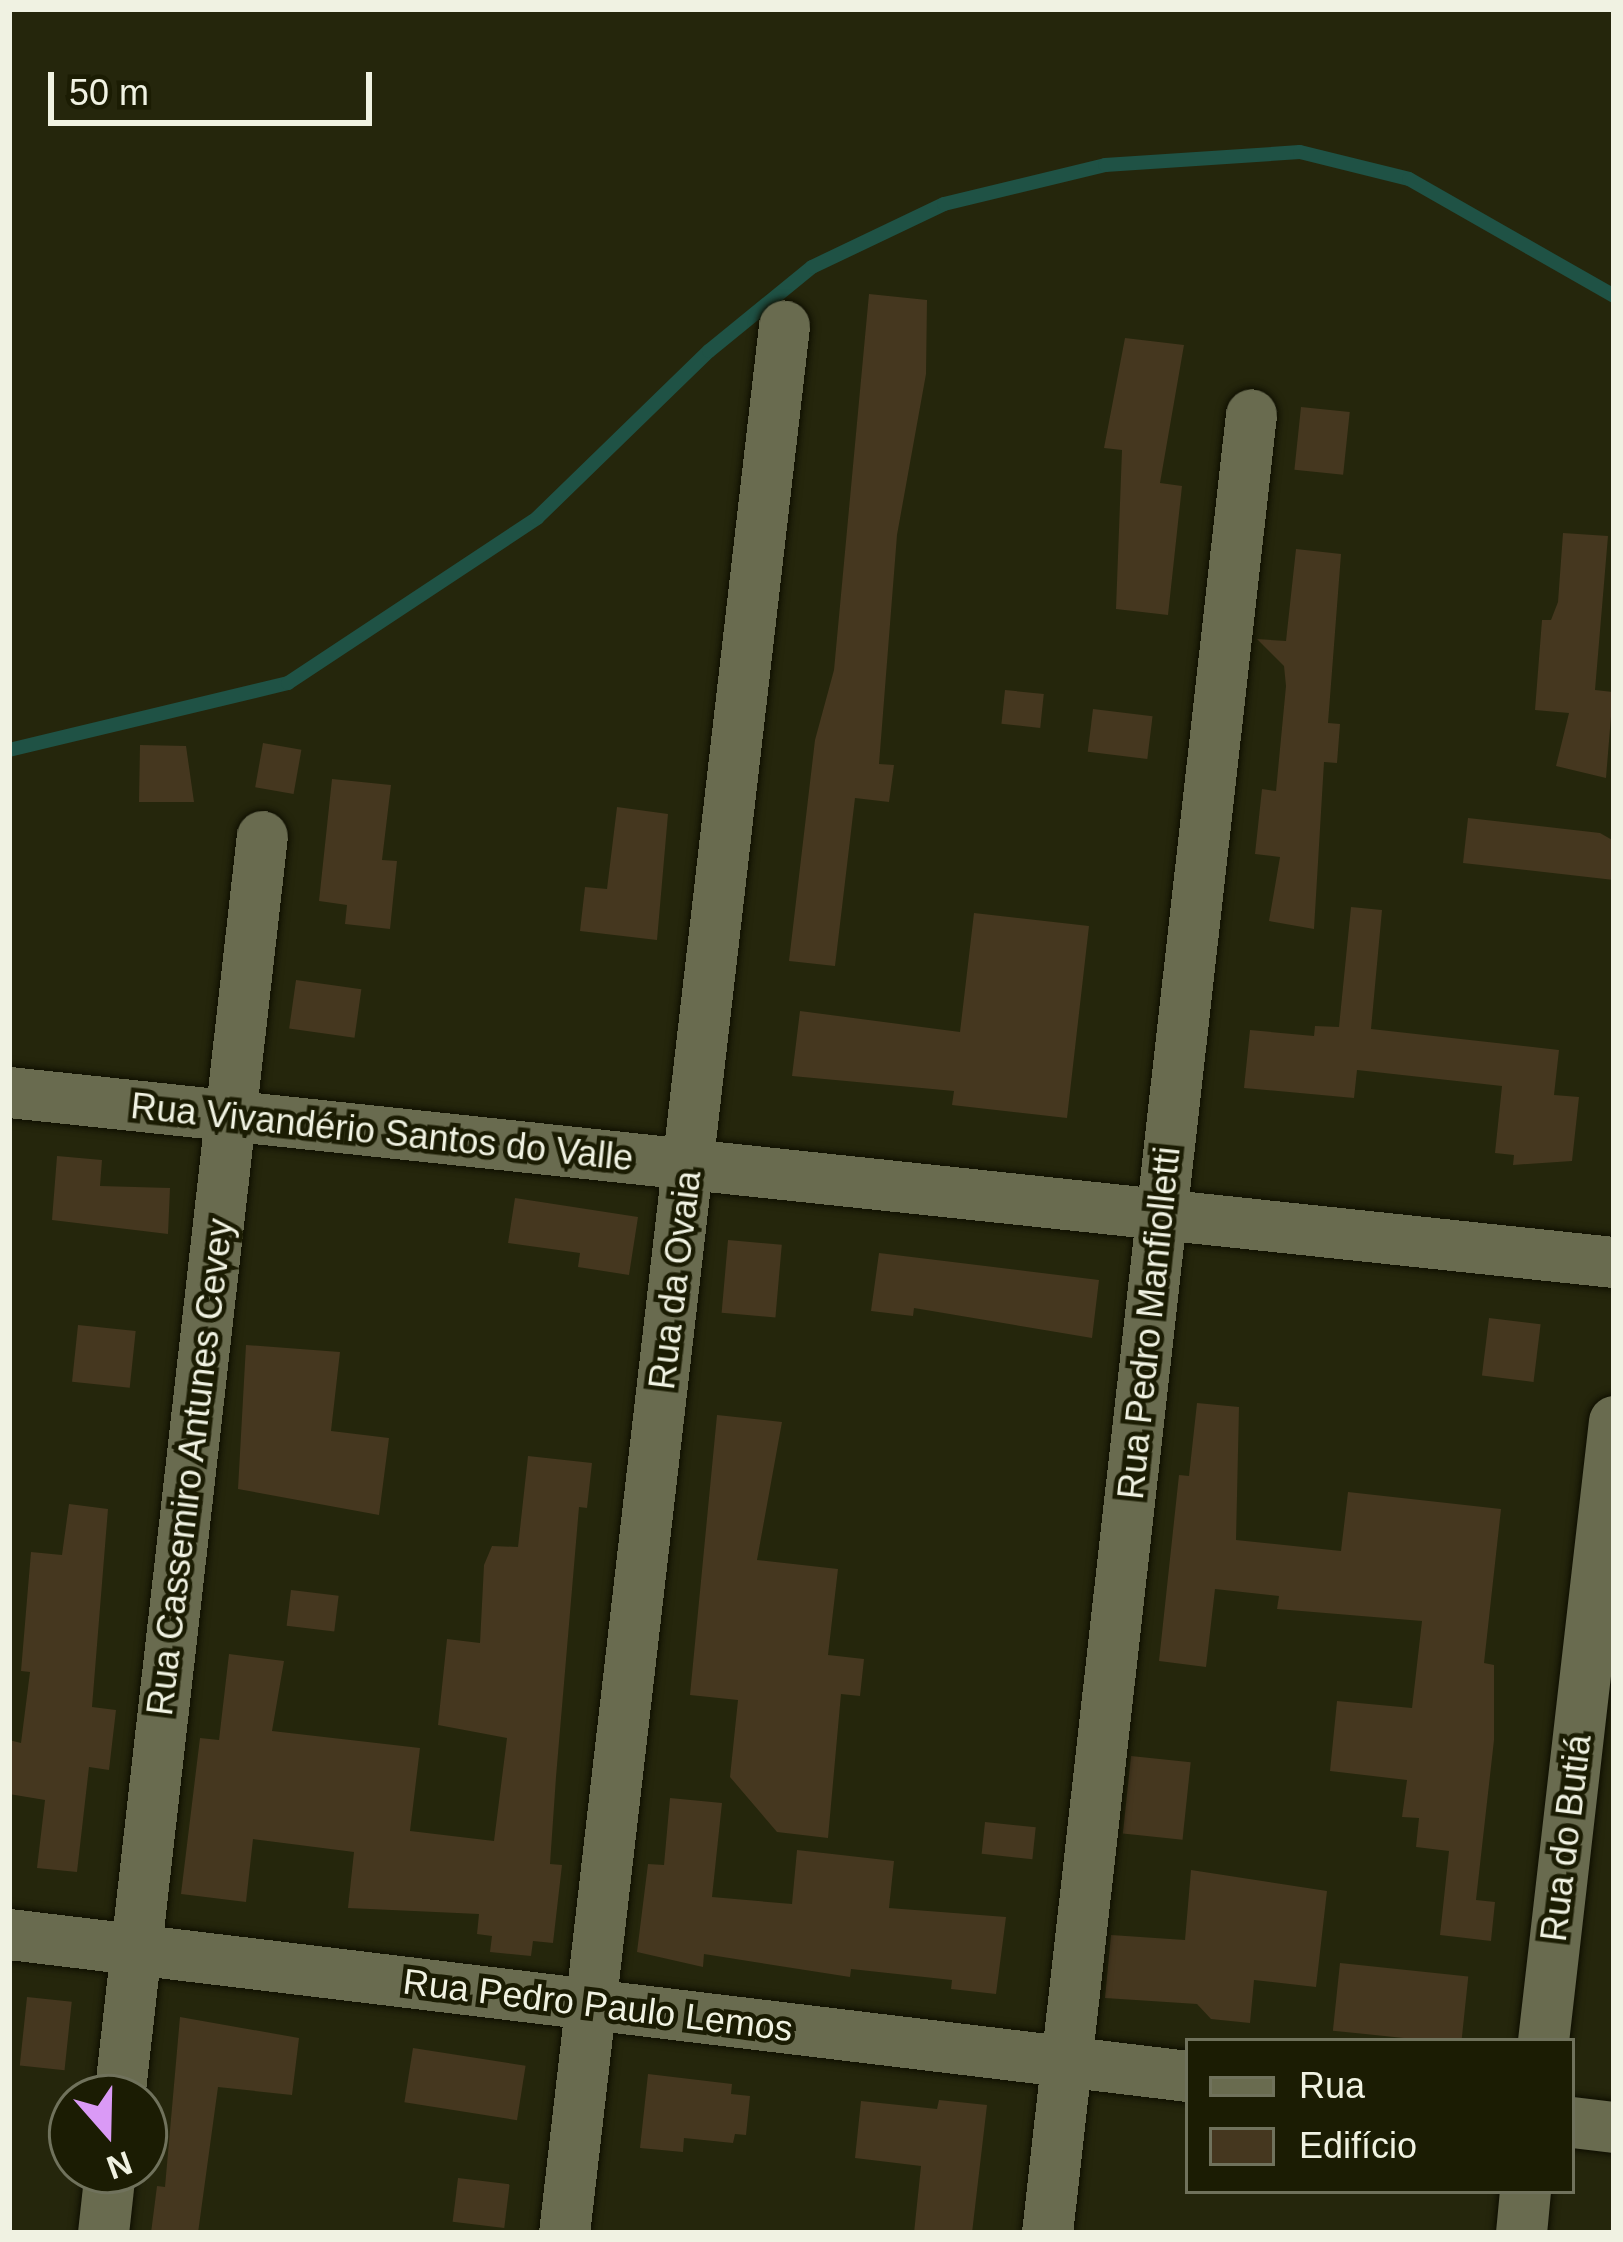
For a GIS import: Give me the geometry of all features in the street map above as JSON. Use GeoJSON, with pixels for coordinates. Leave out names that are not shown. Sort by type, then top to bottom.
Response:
{"type":"FeatureCollection","features":[{"type":"Feature","properties":{"kind":"street","name":"Rua da Ovaia"},"geometry":{"type":"LineString","coordinates":[[564,2233],[784,326]]}},
{"type":"Feature","properties":{"kind":"street","name":"Rua Pedro Manfiolletti"},"geometry":{"type":"LineString","coordinates":[[1047,2233],[1251,414]]}},
{"type":"Feature","properties":{"kind":"street","name":"Rua Cassemiro Antunes Cevey"},"geometry":{"type":"LineString","coordinates":[[121,2074],[262,836]]}},
{"type":"Feature","properties":{"kind":"street","name":"Rua Vivandério Santos do Valle"},"geometry":{"type":"LineString","coordinates":[[9,1092],[1614,1262]]}},
{"type":"Feature","properties":{"kind":"street","name":"Rua do Butiá"},"geometry":{"type":"LineString","coordinates":[[1543,2038],[1614,1421]]}},
{"type":"Feature","properties":{"kind":"street","name":"Rua Pedro Paulo Lemos"},"geometry":{"type":"LineString","coordinates":[[9,1934],[1185,2076]]}},
{"type":"Feature","properties":{"kind":"street"},"geometry":{"type":"LineString","coordinates":[[1575,2122],[1614,2127]]}},
{"type":"Feature","properties":{"kind":"street"},"geometry":{"type":"LineString","coordinates":[[103,2233],[107,2194]]}},
{"type":"Feature","properties":{"kind":"street"},"geometry":{"type":"LineString","coordinates":[[1521,2233],[1526,2194]]}},
{"type":"Feature","properties":{"kind":"building"},"geometry":{"type":"Polygon","coordinates":[[[869,294],[927,300],[926,374],[897,535],[879,764],[894,765],[889,802],[855,798],[835,966],[789,961],[815,740],[834,670],[869,294]]]}},
{"type":"Feature","properties":{"kind":"building"},"geometry":{"type":"Polygon","coordinates":[[[1125,338],[1184,345],[1160,483],[1182,486],[1168,615],[1116,609],[1122,450],[1104,448],[1125,338]]]}},
{"type":"Feature","properties":{"kind":"building"},"geometry":{"type":"Polygon","coordinates":[[[1301,407],[1350,412],[1343,475],[1294,470],[1301,407]]]}},
{"type":"Feature","properties":{"kind":"building"},"geometry":{"type":"Polygon","coordinates":[[[1563,533],[1608,536],[1595,690],[1613,692],[1606,778],[1556,766],[1569,713],[1535,710],[1542,620],[1551,620],[1558,602],[1563,533]]]}},
{"type":"Feature","properties":{"kind":"building"},"geometry":{"type":"Polygon","coordinates":[[[1296,549],[1341,554],[1328,723],[1340,724],[1337,763],[1324,762],[1314,929],[1269,921],[1280,857],[1255,854],[1262,789],[1276,791],[1286,686],[1284,666],[1257,639],[1286,641],[1296,549]]]}},
{"type":"Feature","properties":{"kind":"building"},"geometry":{"type":"Polygon","coordinates":[[[1005,690],[1044,694],[1040,728],[1001,724],[1005,690]]]}},
{"type":"Feature","properties":{"kind":"building"},"geometry":{"type":"Polygon","coordinates":[[[1093,709],[1153,716],[1147,759],[1088,752],[1093,709]]]}},
{"type":"Feature","properties":{"kind":"building"},"geometry":{"type":"Polygon","coordinates":[[[263,743],[301,750],[294,794],[255,787],[263,743]]]}},
{"type":"Feature","properties":{"kind":"building"},"geometry":{"type":"Polygon","coordinates":[[[140,745],[186,746],[194,802],[139,802],[140,745]]]}},
{"type":"Feature","properties":{"kind":"building"},"geometry":{"type":"Polygon","coordinates":[[[332,779],[391,785],[382,860],[397,861],[390,929],[345,924],[347,905],[319,901],[332,779]]]}},
{"type":"Feature","properties":{"kind":"building"},"geometry":{"type":"Polygon","coordinates":[[[617,807],[668,814],[657,940],[580,931],[585,887],[607,889],[617,807]]]}},
{"type":"Feature","properties":{"kind":"building"},"geometry":{"type":"Polygon","coordinates":[[[1468,818],[1600,833],[1614,841],[1614,880],[1463,863],[1468,818]]]}},
{"type":"Feature","properties":{"kind":"building"},"geometry":{"type":"Polygon","coordinates":[[[1351,907],[1382,910],[1371,1029],[1559,1050],[1554,1095],[1579,1097],[1572,1161],[1513,1165],[1514,1155],[1495,1153],[1502,1086],[1357,1070],[1354,1098],[1244,1088],[1250,1030],[1314,1036],[1315,1026],[1339,1027],[1351,907]]]}},
{"type":"Feature","properties":{"kind":"building"},"geometry":{"type":"Polygon","coordinates":[[[974,913],[1089,926],[1067,1118],[952,1105],[954,1091],[792,1076],[800,1011],[960,1032],[974,913]]]}},
{"type":"Feature","properties":{"kind":"building"},"geometry":{"type":"Polygon","coordinates":[[[296,980],[361,989],[355,1038],[289,1029],[296,980]]]}},
{"type":"Feature","properties":{"kind":"building"},"geometry":{"type":"Polygon","coordinates":[[[57,1156],[102,1160],[100,1186],[170,1188],[168,1234],[52,1220],[57,1156]]]}},
{"type":"Feature","properties":{"kind":"building"},"geometry":{"type":"Polygon","coordinates":[[[515,1198],[638,1217],[629,1275],[578,1267],[580,1253],[508,1243],[515,1198]]]}},
{"type":"Feature","properties":{"kind":"building"},"geometry":{"type":"Polygon","coordinates":[[[728,1240],[782,1245],[775,1317],[722,1313],[728,1240]]]}},
{"type":"Feature","properties":{"kind":"building"},"geometry":{"type":"Polygon","coordinates":[[[879,1253],[1099,1280],[1092,1338],[914,1308],[913,1316],[871,1311],[879,1253]]]}},
{"type":"Feature","properties":{"kind":"building"},"geometry":{"type":"Polygon","coordinates":[[[1489,1318],[1541,1324],[1534,1382],[1482,1376],[1489,1318]]]}},
{"type":"Feature","properties":{"kind":"building"},"geometry":{"type":"Polygon","coordinates":[[[78,1325],[136,1331],[130,1388],[72,1382],[78,1325]]]}},
{"type":"Feature","properties":{"kind":"building"},"geometry":{"type":"Polygon","coordinates":[[[246,1345],[340,1352],[331,1431],[389,1438],[379,1515],[238,1489],[246,1345]]]}},
{"type":"Feature","properties":{"kind":"building"},"geometry":{"type":"Polygon","coordinates":[[[1197,1403],[1239,1407],[1236,1540],[1341,1551],[1348,1492],[1501,1509],[1484,1663],[1494,1665],[1494,1740],[1476,1900],[1495,1902],[1491,1941],[1440,1935],[1449,1851],[1416,1847],[1419,1818],[1402,1817],[1407,1780],[1330,1771],[1337,1701],[1412,1708],[1422,1621],[1277,1609],[1279,1596],[1215,1589],[1206,1667],[1159,1661],[1179,1475],[1189,1476],[1197,1403]]]}},
{"type":"Feature","properties":{"kind":"building"},"geometry":{"type":"Polygon","coordinates":[[[717,1415],[782,1422],[757,1560],[838,1569],[828,1655],[864,1659],[860,1696],[841,1694],[828,1838],[777,1832],[730,1777],[738,1700],[690,1695],[717,1415]]]}},
{"type":"Feature","properties":{"kind":"building"},"geometry":{"type":"Polygon","coordinates":[[[528,1456],[592,1463],[587,1508],[579,1507],[556,1777],[550,1864],[562,1865],[553,1943],[533,1941],[531,1956],[490,1952],[492,1936],[477,1934],[479,1914],[348,1908],[354,1852],[253,1839],[246,1902],[181,1894],[200,1738],[219,1740],[229,1654],[284,1661],[272,1731],[420,1748],[410,1831],[494,1841],[507,1738],[438,1725],[447,1639],[480,1643],[484,1565],[492,1546],[518,1547],[528,1456]]]}},
{"type":"Feature","properties":{"kind":"building"},"geometry":{"type":"Polygon","coordinates":[[[69,1504],[108,1509],[92,1707],[116,1710],[109,1770],[89,1767],[77,1872],[37,1868],[45,1800],[9,1794],[9,1740],[21,1743],[30,1672],[21,1671],[31,1552],[62,1555],[69,1504]]]}},
{"type":"Feature","properties":{"kind":"building"},"geometry":{"type":"Polygon","coordinates":[[[291,1590],[339,1596],[334,1632],[287,1626],[291,1590]]]}},
{"type":"Feature","properties":{"kind":"building"},"geometry":{"type":"Polygon","coordinates":[[[1131,1756],[1191,1762],[1183,1840],[1123,1834],[1131,1756]]]}},
{"type":"Feature","properties":{"kind":"building"},"geometry":{"type":"Polygon","coordinates":[[[670,1798],[722,1803],[712,1897],[792,1904],[797,1850],[894,1861],[889,1908],[1006,1917],[996,1994],[951,1989],[952,1980],[851,1969],[850,1977],[704,1954],[703,1967],[637,1952],[648,1864],[664,1865],[670,1798]]]}},
{"type":"Feature","properties":{"kind":"building"},"geometry":{"type":"Polygon","coordinates":[[[985,1822],[1036,1827],[1032,1859],[982,1854],[985,1822]]]}},
{"type":"Feature","properties":{"kind":"building"},"geometry":{"type":"Polygon","coordinates":[[[1191,1870],[1327,1891],[1316,1987],[1254,1980],[1250,2023],[1211,2019],[1197,2004],[1105,1998],[1111,1935],[1185,1940],[1191,1870]]]}},
{"type":"Feature","properties":{"kind":"building"},"geometry":{"type":"Polygon","coordinates":[[[1340,1963],[1468,1976],[1462,2038],[1333,2031],[1340,1963]]]}},
{"type":"Feature","properties":{"kind":"building"},"geometry":{"type":"Polygon","coordinates":[[[27,1997],[72,2002],[65,2070],[20,2066],[27,1997]]]}},
{"type":"Feature","properties":{"kind":"building"},"geometry":{"type":"Polygon","coordinates":[[[180,2017],[299,2038],[292,2095],[218,2087],[198,2233],[151,2233],[156,2194],[168,2194],[180,2017]]]}},
{"type":"Feature","properties":{"kind":"building"},"geometry":{"type":"Polygon","coordinates":[[[413,2048],[526,2066],[517,2120],[404,2102],[413,2048]]]}},
{"type":"Feature","properties":{"kind":"building"},"geometry":{"type":"Polygon","coordinates":[[[648,2074],[732,2084],[731,2094],[750,2096],[746,2135],[735,2134],[733,2143],[684,2138],[683,2152],[640,2148],[648,2074]]]}},
{"type":"Feature","properties":{"kind":"building"},"geometry":{"type":"Polygon","coordinates":[[[939,2100],[987,2105],[972,2233],[914,2233],[921,2166],[855,2158],[861,2101],[937,2109],[939,2100]]]}},
{"type":"Feature","properties":{"kind":"building"},"geometry":{"type":"Polygon","coordinates":[[[458,2178],[510,2184],[504,2228],[453,2222],[458,2178]]]}},
{"type":"Feature","properties":{"kind":"waterway"},"geometry":{"type":"LineString","coordinates":[[9,750],[288,683],[537,518],[709,351],[812,267],[944,204],[1105,165],[1300,152],[1409,179],[1614,296]]}}]}
